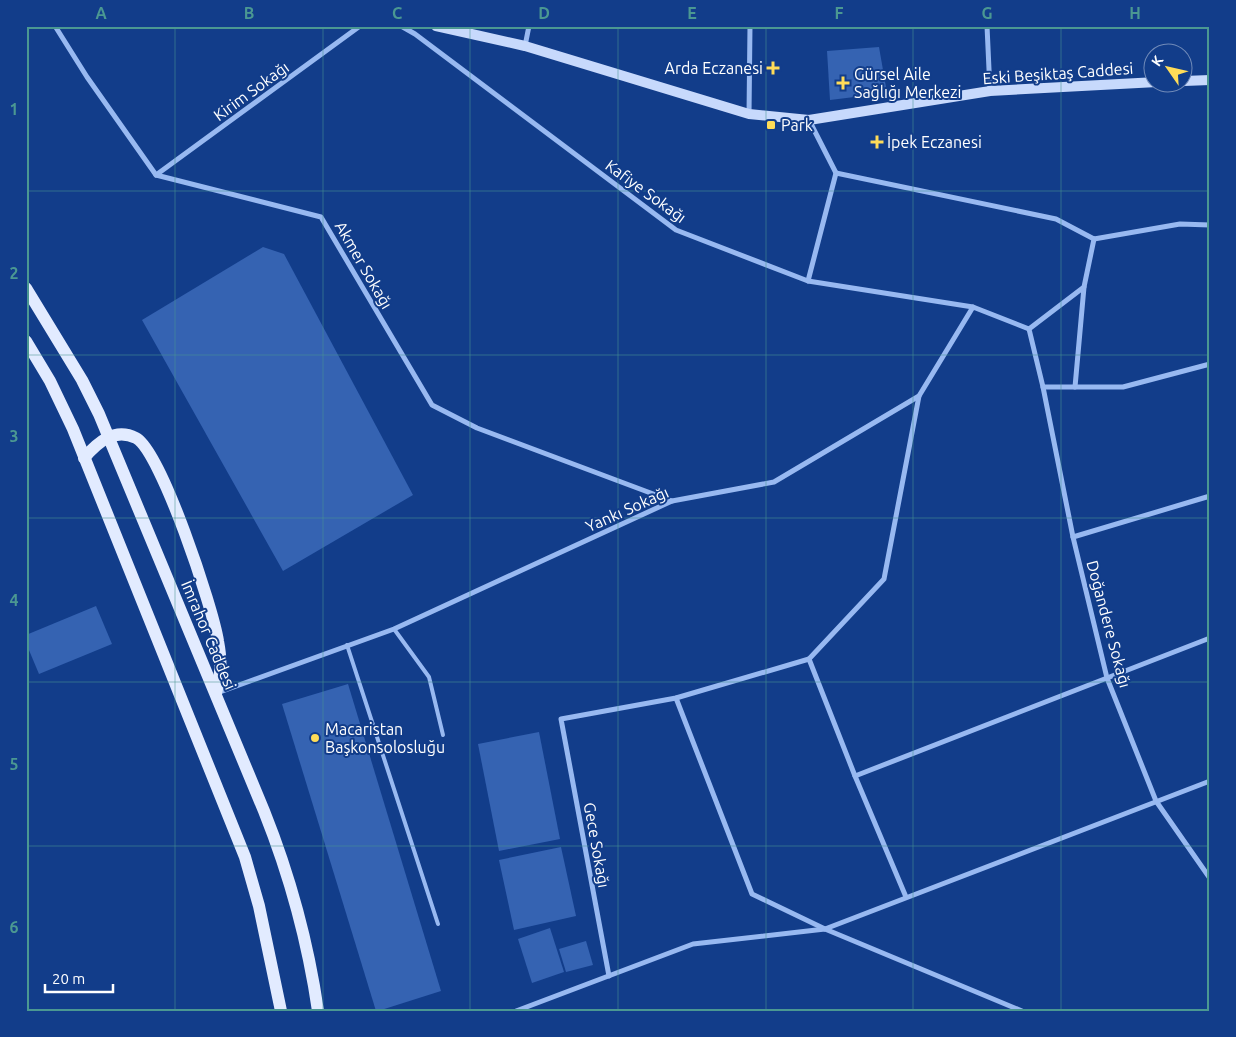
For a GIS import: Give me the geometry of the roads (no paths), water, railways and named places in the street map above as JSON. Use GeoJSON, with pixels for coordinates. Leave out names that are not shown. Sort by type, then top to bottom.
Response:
{"type":"FeatureCollection","features":[{"type":"Feature","properties":{"kind":"main road","name":"İmrahor Caddesi"},"geometry":{"type":"LineString","coordinates":[[26,288],[82,380],[109,436],[280,852],[294,895],[318,1011]]}},
{"type":"Feature","properties":{"kind":"main road"},"geometry":{"type":"LineString","coordinates":[[26,341],[50,381],[67,416],[245,857],[259,906],[281,1011]]}},
{"type":"Feature","properties":{"kind":"main road"},"geometry":{"type":"LineString","coordinates":[[84,458],[109,436],[128,436],[136,438],[143,443],[156,464],[174,506],[206,595],[218,640],[222,669],[216,694]]}},
{"type":"Feature","properties":{"kind":"street"},"geometry":{"type":"LineString","coordinates":[[56,26],[87,77],[156,175]]}},
{"type":"Feature","properties":{"kind":"street","name":"Kirim Sokağı"},"geometry":{"type":"LineString","coordinates":[[156,175],[360,26]]}},
{"type":"Feature","properties":{"kind":"street","name":"Kafiye Sokağı"},"geometry":{"type":"LineString","coordinates":[[401,26],[415,34],[676,230],[808,281],[973,307]]}},
{"type":"Feature","properties":{"kind":"street","name":"Eski Beşiktaş Caddesi"},"geometry":{"type":"LineString","coordinates":[[436,26],[525,46],[749,114],[809,120],[990,91],[1144,83]]}},
{"type":"Feature","properties":{"kind":"street"},"geometry":{"type":"LineString","coordinates":[[525,46],[529,26]]}},
{"type":"Feature","properties":{"kind":"street"},"geometry":{"type":"LineString","coordinates":[[749,114],[750,26]]}},
{"type":"Feature","properties":{"kind":"street"},"geometry":{"type":"LineString","coordinates":[[987,26],[990,91]]}},
{"type":"Feature","properties":{"kind":"street"},"geometry":{"type":"LineString","coordinates":[[1194,81],[1210,80]]}},
{"type":"Feature","properties":{"kind":"street"},"geometry":{"type":"LineString","coordinates":[[808,281],[836,173],[809,120]]}},
{"type":"Feature","properties":{"kind":"street"},"geometry":{"type":"LineString","coordinates":[[836,173],[1056,219],[1094,239],[1180,224],[1210,225]]}},
{"type":"Feature","properties":{"kind":"street","name":"Akmer Sokağı"},"geometry":{"type":"LineString","coordinates":[[156,175],[321,216],[432,405],[476,428],[672,501]]}},
{"type":"Feature","properties":{"kind":"street"},"geometry":{"type":"LineString","coordinates":[[1075,387],[1084,287],[1094,239]]}},
{"type":"Feature","properties":{"kind":"street"},"geometry":{"type":"LineString","coordinates":[[973,307],[1029,329],[1084,287]]}},
{"type":"Feature","properties":{"kind":"street","name":"Yankı Sokağı"},"geometry":{"type":"LineString","coordinates":[[216,694],[394,629],[672,501],[774,482],[919,396],[973,307]]}},
{"type":"Feature","properties":{"kind":"street","name":"Doğandere Sokağı"},"geometry":{"type":"LineString","coordinates":[[1029,329],[1073,537],[1107,678],[1156,801],[1210,878]]}},
{"type":"Feature","properties":{"kind":"street"},"geometry":{"type":"LineString","coordinates":[[1043,388],[1122,387],[1210,364]]}},
{"type":"Feature","properties":{"kind":"street"},"geometry":{"type":"LineString","coordinates":[[919,396],[884,579],[809,658],[676,698],[752,894],[825,928],[1022,1011]]}},
{"type":"Feature","properties":{"kind":"street"},"geometry":{"type":"LineString","coordinates":[[1073,537],[1210,496]]}},
{"type":"Feature","properties":{"kind":"street"},"geometry":{"type":"LineString","coordinates":[[855,776],[1210,638]]}},
{"type":"Feature","properties":{"kind":"street"},"geometry":{"type":"LineString","coordinates":[[809,658],[855,776],[906,897]]}},
{"type":"Feature","properties":{"kind":"street","name":"Gece Sokağı"},"geometry":{"type":"LineString","coordinates":[[608,976],[561,719],[676,698]]}},
{"type":"Feature","properties":{"kind":"street"},"geometry":{"type":"LineString","coordinates":[[516,1011],[693,944],[825,928],[1210,781]]}},
{"type":"Feature","properties":{"kind":"lane"},"geometry":{"type":"LineString","coordinates":[[394,629],[429,677],[443,735]]}},
{"type":"Feature","properties":{"kind":"lane"},"geometry":{"type":"LineString","coordinates":[[346,645],[438,924]]}},
{"type":"Feature","properties":{"kind":"place","name":"Arda Eczanesi"},"geometry":{"type":"Point","coordinates":[773,68]}},
{"type":"Feature","properties":{"kind":"place","name":"Gürsel Aile Sağlığı Merkezi"},"geometry":{"type":"Point","coordinates":[843,83]}},
{"type":"Feature","properties":{"kind":"place","name":"Park"},"geometry":{"type":"Point","coordinates":[771,125]}},
{"type":"Feature","properties":{"kind":"place","name":"İpek Eczanesi"},"geometry":{"type":"Point","coordinates":[877,142]}},
{"type":"Feature","properties":{"kind":"place","name":"Macaristan Başkonsolosluğu"},"geometry":{"type":"Point","coordinates":[315,738]}}]}
